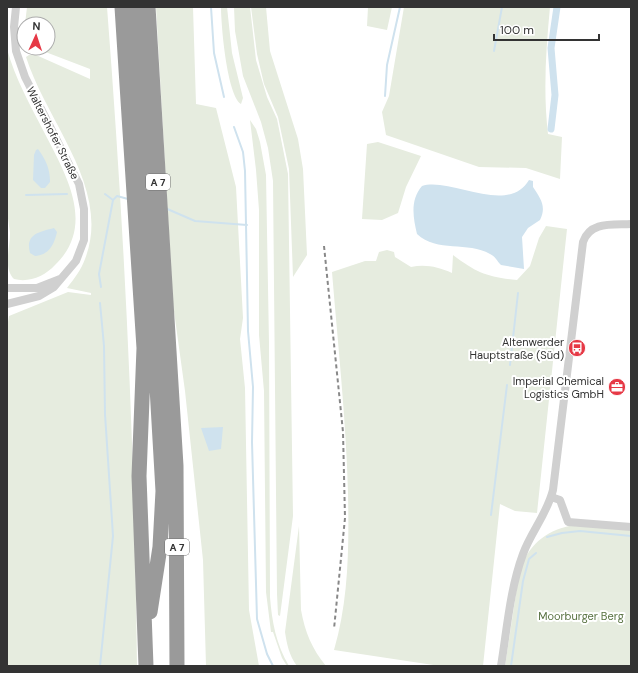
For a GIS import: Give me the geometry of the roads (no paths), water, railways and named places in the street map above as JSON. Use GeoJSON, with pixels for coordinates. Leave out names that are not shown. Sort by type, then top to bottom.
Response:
{"type":"FeatureCollection","features":[{"type":"Feature","properties":{"kind":"highway","name":"A 7"},"geometry":{"type":"LineString","coordinates":[[122,7],[157,352],[176,466],[177,666]]}},
{"type":"Feature","properties":{"kind":"highway","name":"A 7"},"geometry":{"type":"LineString","coordinates":[[135,7],[157,352],[139,476],[146,666]]}},
{"type":"Feature","properties":{"kind":"highway","name":"A 7"},"geometry":{"type":"LineString","coordinates":[[145,643],[159,554],[163,504],[157,352],[148,7]]}},
{"type":"Feature","properties":{"kind":"street","name":"Waltershofer Straße"},"geometry":{"type":"LineString","coordinates":[[7,304],[39,296],[54,288],[76,261],[84,240],[84,209],[79,184],[25,77],[16,51],[14,27],[16,7]]}},
{"type":"Feature","properties":{"kind":"street"},"geometry":{"type":"LineString","coordinates":[[501,666],[519,566],[529,540],[541,520],[551,497],[555,480],[583,242],[587,233],[593,228],[609,225],[631,224]]}},
{"type":"Feature","properties":{"kind":"street","name":"Waltershofer Straße"},"geometry":{"type":"LineString","coordinates":[[7,288],[36,288],[62,278]]}},
{"type":"Feature","properties":{"kind":"street"},"geometry":{"type":"LineString","coordinates":[[551,497],[560,500],[568,522],[631,527]]}},
{"type":"Feature","properties":{"kind":"water"},"geometry":{"type":"Polygon","coordinates":[[[38,149],[45,161],[49,173],[50,182],[45,188],[41,188],[33,180],[34,155],[38,149]]]}},
{"type":"Feature","properties":{"kind":"water"},"geometry":{"type":"Polygon","coordinates":[[[529,180],[533,181],[533,187],[542,202],[543,210],[540,220],[528,228],[522,237],[524,269],[501,265],[493,256],[481,250],[434,243],[425,240],[417,234],[414,221],[414,203],[418,191],[422,186],[448,186],[478,193],[508,195],[520,190],[529,180]]]}},
{"type":"Feature","properties":{"kind":"water"},"geometry":{"type":"Polygon","coordinates":[[[54,228],[57,232],[50,248],[44,254],[40,255],[35,256],[30,253],[29,247],[31,238],[38,233],[54,228]]]}},
{"type":"Feature","properties":{"kind":"water"},"geometry":{"type":"Polygon","coordinates":[[[223,427],[221,449],[209,451],[201,428],[223,427]]]}},
{"type":"Feature","properties":{"kind":"waterway"},"geometry":{"type":"LineString","coordinates":[[211,7],[214,53],[224,97]]}},
{"type":"Feature","properties":{"kind":"waterway"},"geometry":{"type":"LineString","coordinates":[[385,96],[387,65],[400,7]]}},
{"type":"Feature","properties":{"kind":"waterway"},"geometry":{"type":"LineString","coordinates":[[494,51],[502,7]]}},
{"type":"Feature","properties":{"kind":"waterway"},"geometry":{"type":"LineString","coordinates":[[551,129],[555,95],[551,48],[557,7]]}},
{"type":"Feature","properties":{"kind":"waterway"},"geometry":{"type":"LineString","coordinates":[[234,127],[243,152],[245,171],[248,331],[253,387],[252,442],[257,619],[267,654],[273,666]]}},
{"type":"Feature","properties":{"kind":"waterway"},"geometry":{"type":"LineString","coordinates":[[26,195],[67,194]]}},
{"type":"Feature","properties":{"kind":"waterway"},"geometry":{"type":"LineString","coordinates":[[101,287],[99,274],[113,200],[105,194]]}},
{"type":"Feature","properties":{"kind":"waterway"},"geometry":{"type":"LineString","coordinates":[[113,200],[117,196],[128,199]]}},
{"type":"Feature","properties":{"kind":"waterway"},"geometry":{"type":"LineString","coordinates":[[165,208],[195,221],[247,225]]}},
{"type":"Feature","properties":{"kind":"waterway"},"geometry":{"type":"LineString","coordinates":[[510,365],[518,293]]}},
{"type":"Feature","properties":{"kind":"waterway"},"geometry":{"type":"LineString","coordinates":[[100,303],[104,346],[105,414],[113,536],[100,666]]}},
{"type":"Feature","properties":{"kind":"waterway"},"geometry":{"type":"LineString","coordinates":[[491,515],[507,385]]}},
{"type":"Feature","properties":{"kind":"waterway"},"geometry":{"type":"LineString","coordinates":[[547,537],[562,533],[580,531],[631,536]]}},
{"type":"Feature","properties":{"kind":"waterway"},"geometry":{"type":"LineString","coordinates":[[511,666],[523,581],[529,559],[536,553]]}},
{"type":"Feature","properties":{"kind":"railway"},"geometry":{"type":"LineString","coordinates":[[324,246],[343,432],[345,518],[334,629]]}},
{"type":"Feature","properties":{"kind":"place","name":"Altenwerder Hauptstraße (Süd)"},"geometry":{"type":"Point","coordinates":[577,348]}},
{"type":"Feature","properties":{"kind":"place","name":"Imperial Chemical Logistics GmbH"},"geometry":{"type":"Point","coordinates":[617,387]}},
{"type":"Feature","properties":{"kind":"park label","name":"Moorburger Berg"},"geometry":{"type":"Point","coordinates":[581,616]}}]}
